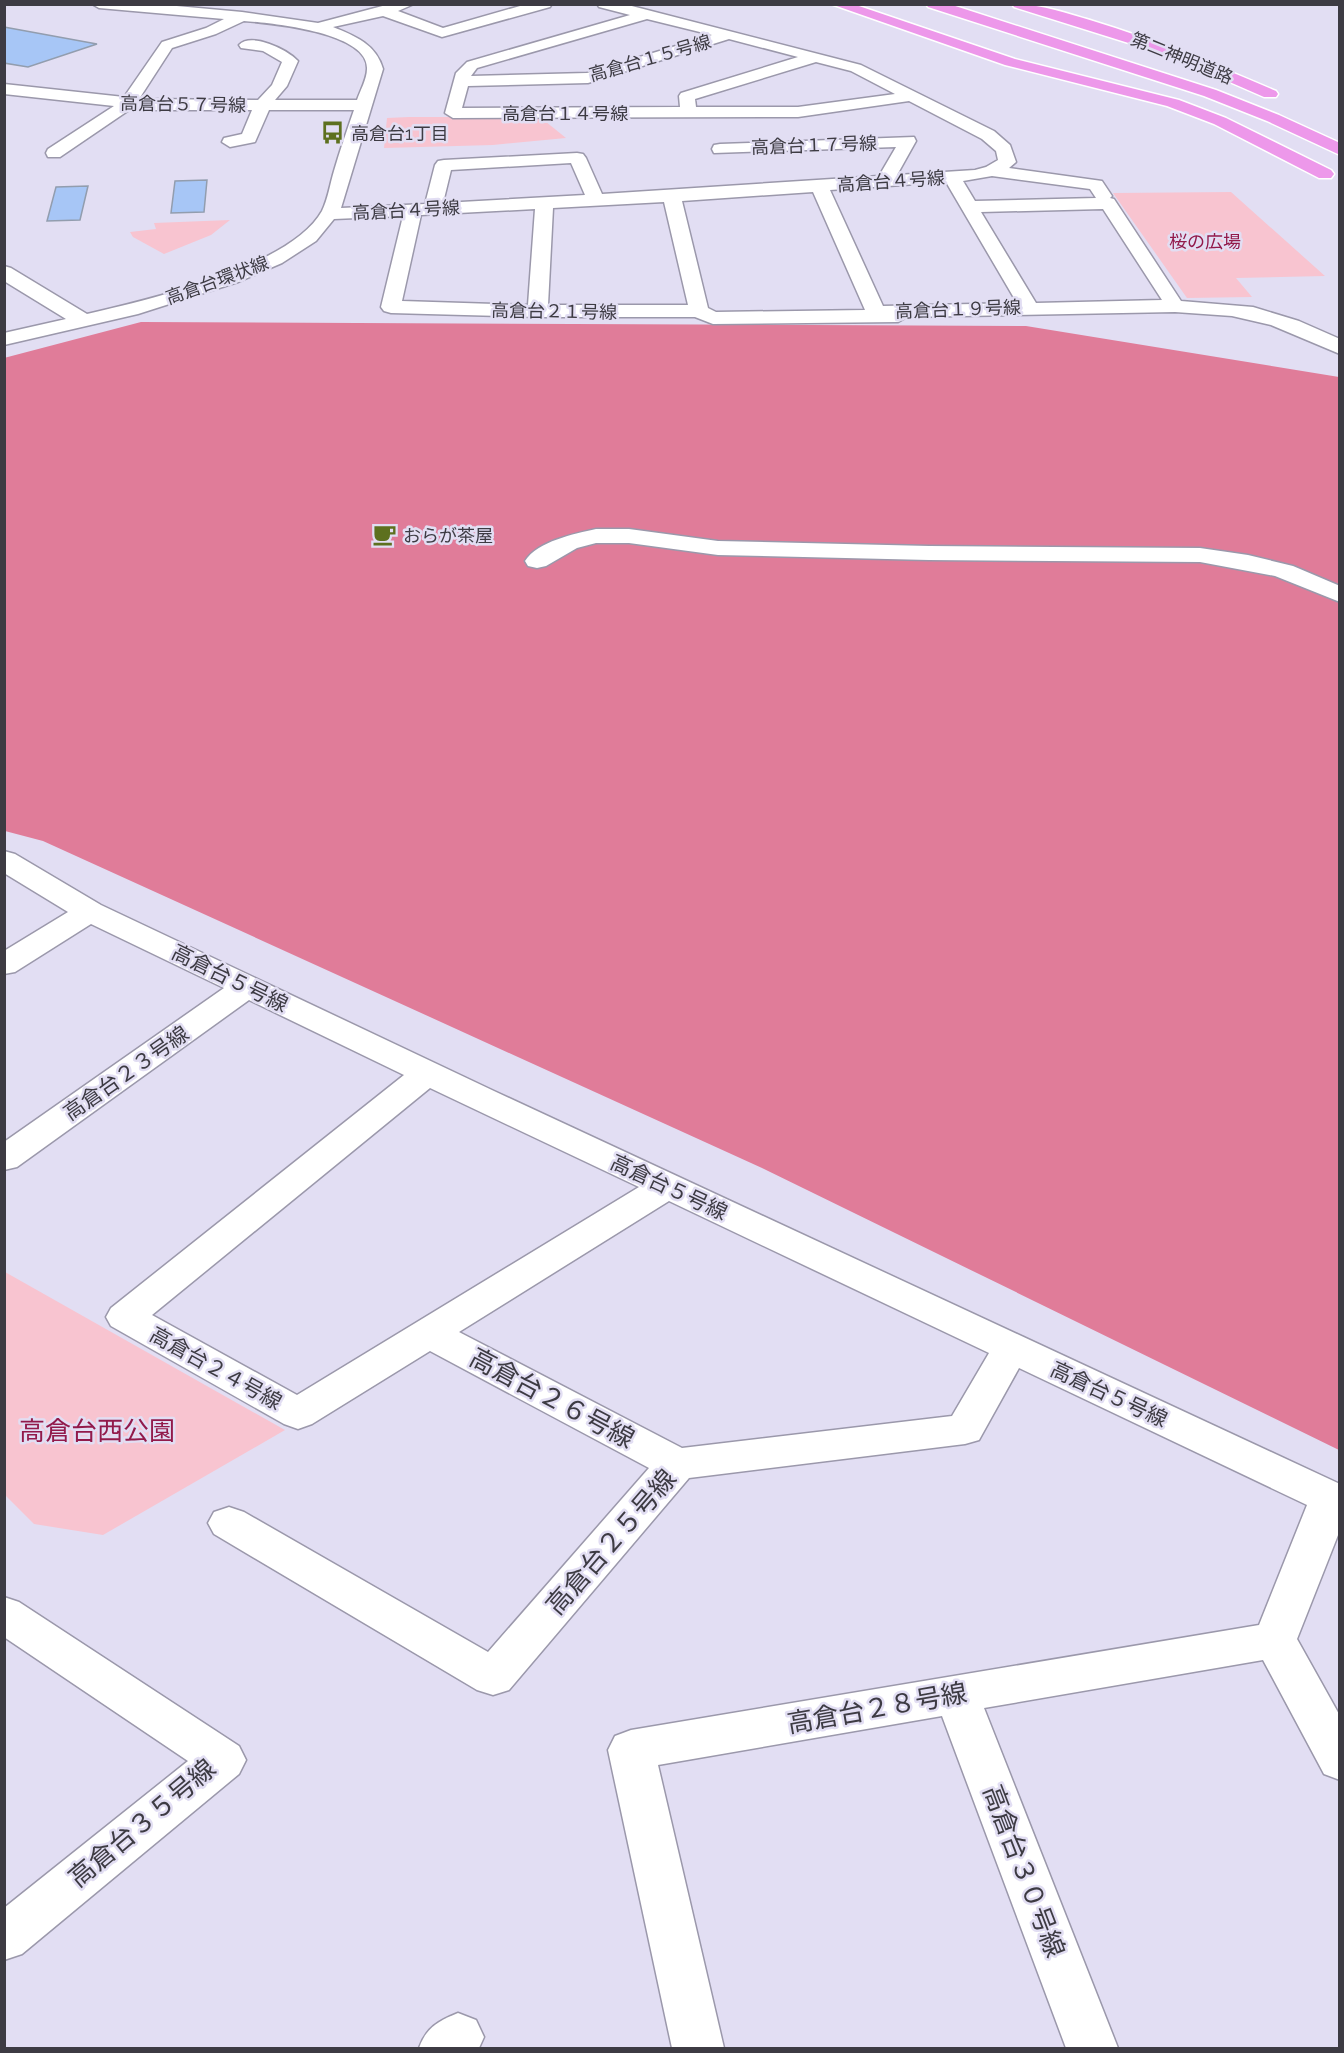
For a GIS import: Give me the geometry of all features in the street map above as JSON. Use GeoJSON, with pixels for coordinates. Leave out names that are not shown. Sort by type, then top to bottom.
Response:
{"type":"FeatureCollection","features":[{"type":"Feature","properties":{"kind":"highway"},"geometry":{"type":"LineString","coordinates":[[838,4],[1010,62],[1173,103],[1220,121],[1325,174]]}},
{"type":"Feature","properties":{"kind":"highway","name":"第二神明道路"},"geometry":{"type":"LineString","coordinates":[[933,4],[1210,93],[1273,118],[1340,150]]}},
{"type":"Feature","properties":{"kind":"highway","name":"第二神明道路"},"geometry":{"type":"LineString","coordinates":[[1019,4],[1175,53],[1280,99]]}},
{"type":"Feature","properties":{"kind":"highway","name":"第二神明道路"},"geometry":{"type":"LineString","coordinates":[[1084,52],[1154,80],[1193,99],[1270,140],[1340,184]]}},
{"type":"Feature","properties":{"kind":"street","name":"高倉台環状線"},"geometry":{"type":"LineString","coordinates":[[4,339],[181,296],[244,274],[274,259],[309,237],[329,214],[375,69],[372,58],[361,46],[319,29],[238,15],[99,4]]}},
{"type":"Feature","properties":{"kind":"street"},"geometry":{"type":"LineString","coordinates":[[54,153],[128,104],[167,45],[212,31],[238,15],[265,4]]}},
{"type":"Feature","properties":{"kind":"street"},"geometry":{"type":"LineString","coordinates":[[324,25],[407,4]]}},
{"type":"Feature","properties":{"kind":"street"},"geometry":{"type":"LineString","coordinates":[[384,10],[442,33],[545,4]]}},
{"type":"Feature","properties":{"kind":"street"},"geometry":{"type":"LineString","coordinates":[[604,4],[856,68],[988,135],[1004,149],[1007,162],[992,171]]}},
{"type":"Feature","properties":{"kind":"street"},"geometry":{"type":"LineString","coordinates":[[461,81],[464,73],[472,65],[648,14]]}},
{"type":"Feature","properties":{"kind":"street","name":"高倉台１５号線"},"geometry":{"type":"LineString","coordinates":[[461,81],[588,78],[729,34]]}},
{"type":"Feature","properties":{"kind":"street"},"geometry":{"type":"LineString","coordinates":[[230,141],[249,138],[262,106],[279,86],[290,61],[267,47],[246,45]]}},
{"type":"Feature","properties":{"kind":"street"},"geometry":{"type":"LineString","coordinates":[[689,112],[687,96],[816,57]]}},
{"type":"Feature","properties":{"kind":"street","name":"高倉台１４号線"},"geometry":{"type":"LineString","coordinates":[[461,81],[453,114],[798,112],[913,96]]}},
{"type":"Feature","properties":{"kind":"street","name":"高倉台５７号線"},"geometry":{"type":"LineString","coordinates":[[8,92],[128,104],[363,105]]}},
{"type":"Feature","properties":{"kind":"street","name":"高倉台１７号線"},"geometry":{"type":"LineString","coordinates":[[849,136],[908,141]]}},
{"type":"Feature","properties":{"kind":"street","name":"高倉台１７号線"},"geometry":{"type":"LineString","coordinates":[[743,191],[717,143],[908,141]]}},
{"type":"Feature","properties":{"kind":"street","name":"高倉台１７号線"},"geometry":{"type":"LineString","coordinates":[[885,181],[908,141]]}},
{"type":"Feature","properties":{"kind":"street"},"geometry":{"type":"LineString","coordinates":[[423,209],[444,165],[575,154],[596,200]]}},
{"type":"Feature","properties":{"kind":"street","name":"高倉台４号線"},"geometry":{"type":"LineString","coordinates":[[329,214],[672,196],[951,177],[992,171],[1096,185],[1176,306]]}},
{"type":"Feature","properties":{"kind":"street","name":"高倉台１９号線"},"geometry":{"type":"LineString","coordinates":[[819,186],[876,312],[1029,309],[951,177]]}},
{"type":"Feature","properties":{"kind":"street"},"geometry":{"type":"LineString","coordinates":[[672,196],[699,311]]}},
{"type":"Feature","properties":{"kind":"street"},"geometry":{"type":"LineString","coordinates":[[538,311],[544,203]]}},
{"type":"Feature","properties":{"kind":"street"},"geometry":{"type":"LineString","coordinates":[[969,207],[1108,203]]}},
{"type":"Feature","properties":{"kind":"street","name":"高倉台２１号線"},"geometry":{"type":"LineString","coordinates":[[423,209],[391,307],[538,311],[699,311],[713,318],[927,315],[924,311]]}},
{"type":"Feature","properties":{"kind":"street"},"geometry":{"type":"LineString","coordinates":[[4,272],[81,320]]}},
{"type":"Feature","properties":{"kind":"street"},"geometry":{"type":"LineString","coordinates":[[1029,309],[1176,306],[1239,311],[1273,319],[1320,337],[1340,348]]}},
{"type":"Feature","properties":{"kind":"street"},"geometry":{"type":"LineString","coordinates":[[537,561],[568,543],[596,536],[628,536],[718,548],[1200,555],[1248,562],[1284,571],[1340,595]]}},
{"type":"Feature","properties":{"kind":"street","name":"高倉台５号線"},"geometry":{"type":"LineString","coordinates":[[4,860],[90,912],[426,1073],[1335,1500]]}},
{"type":"Feature","properties":{"kind":"street"},"geometry":{"type":"LineString","coordinates":[[4,965],[90,912]]}},
{"type":"Feature","properties":{"kind":"street","name":"高倉台２３号線"},"geometry":{"type":"LineString","coordinates":[[4,1159],[247,987]]}},
{"type":"Feature","properties":{"kind":"street","name":"高倉台２４号線"},"geometry":{"type":"LineString","coordinates":[[426,1073],[125,1317],[298,1414],[666,1186]]}},
{"type":"Feature","properties":{"kind":"street","name":"高倉台２６号線"},"geometry":{"type":"LineString","coordinates":[[428,1333],[676,1464]]}},
{"type":"Feature","properties":{"kind":"street","name":"高倉台２５号線"},"geometry":{"type":"LineString","coordinates":[[229,1523],[493,1677],[676,1464],[965,1429],[1011,1348]]}},
{"type":"Feature","properties":{"kind":"street"},"geometry":{"type":"LineString","coordinates":[[1335,1500],[1275,1640],[1340,1760]]}},
{"type":"Feature","properties":{"kind":"street","name":"高倉台３５号線"},"geometry":{"type":"LineString","coordinates":[[4,1614],[223,1760],[4,1938]]}},
{"type":"Feature","properties":{"kind":"street","name":"高倉台２８号線"},"geometry":{"type":"LineString","coordinates":[[698,2049],[631,1750],[1275,1640]]}},
{"type":"Feature","properties":{"kind":"street","name":"高倉台３０号線"},"geometry":{"type":"LineString","coordinates":[[956,1695],[1092,2049]]}},
{"type":"Feature","properties":{"kind":"green space"},"geometry":{"type":"Polygon","coordinates":[[[540,117],[566,138],[493,145],[384,148],[387,118],[540,117]]]}},
{"type":"Feature","properties":{"kind":"green space","name":"桜の広場"},"geometry":{"type":"Polygon","coordinates":[[[1231,192],[1325,276],[1236,278],[1252,297],[1187,298],[1113,193],[1231,192]]]}},
{"type":"Feature","properties":{"kind":"green space"},"geometry":{"type":"Polygon","coordinates":[[[230,220],[211,235],[164,254],[133,237],[130,232],[156,229],[154,223],[230,220]]]}},
{"type":"Feature","properties":{"kind":"green space","name":"高倉台西公園"},"geometry":{"type":"Polygon","coordinates":[[[5,1272],[285,1430],[103,1535],[34,1524],[5,1495],[5,1272]]]}},
{"type":"Feature","properties":{"kind":"shaded area"},"geometry":{"type":"Polygon","coordinates":[[[141,322],[1026,326],[1339,377],[1339,1450],[762,1168],[43,841],[5,831],[4,358],[141,322]]]}},
{"type":"Feature","properties":{"kind":"building"},"geometry":{"type":"Polygon","coordinates":[[[4,27],[97,44],[28,67],[4,63],[4,27]]]}},
{"type":"Feature","properties":{"kind":"building"},"geometry":{"type":"Polygon","coordinates":[[[207,180],[204,212],[171,213],[175,181],[207,180]]]}},
{"type":"Feature","properties":{"kind":"building"},"geometry":{"type":"Polygon","coordinates":[[[88,186],[80,220],[47,221],[56,187],[88,186]]]}},
{"type":"Feature","properties":{"kind":"place","name":"高倉台1丁目"},"geometry":{"type":"Point","coordinates":[333,133]}},
{"type":"Feature","properties":{"kind":"place","name":"おらが茶屋"},"geometry":{"type":"Point","coordinates":[385,535]}}]}
